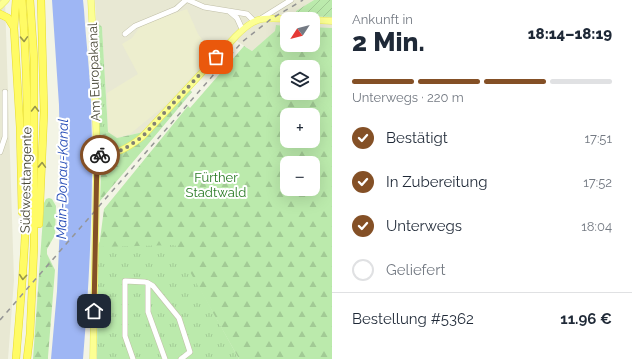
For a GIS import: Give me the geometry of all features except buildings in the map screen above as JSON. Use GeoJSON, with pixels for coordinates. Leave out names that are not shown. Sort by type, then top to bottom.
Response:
{"type":"FeatureCollection","features":[{"type":"Feature","properties":{"kind":"highway"},"geometry":{"type":"LineString","coordinates":[[16,0],[14,28],[20,127],[21,207],[25,238]]}},
{"type":"Feature","properties":{"kind":"highway","name":"Südwesttangente"},"geometry":{"type":"LineString","coordinates":[[16,359],[25,238],[27,176],[27,111],[22,0]]}},
{"type":"Feature","properties":{"kind":"highway","name":"Südwesttangente"},"geometry":{"type":"LineString","coordinates":[[27,359],[30,334],[34,246],[34,59],[30,0]]}},
{"type":"Feature","properties":{"kind":"highway"},"geometry":{"type":"LineString","coordinates":[[38,0],[41,17]]}},
{"type":"Feature","properties":{"kind":"highway"},"geometry":{"type":"LineString","coordinates":[[34,246],[38,231],[44,112],[41,0]]}},
{"type":"Feature","properties":{"kind":"highway"},"geometry":{"type":"LineString","coordinates":[[0,14],[6,16],[10,20],[14,28]]}},
{"type":"Feature","properties":{"kind":"main road"},"geometry":{"type":"LineString","coordinates":[[0,6],[6,0]]}},
{"type":"Feature","properties":{"kind":"main road","name":"Am Europakanal"},"geometry":{"type":"LineString","coordinates":[[90,0],[94,58],[97,156],[93,359]]}},
{"type":"Feature","properties":{"kind":"main road"},"geometry":{"type":"LineString","coordinates":[[97,156],[111,154],[124,149],[142,137],[242,29],[254,21],[262,18],[280,19]]}},
{"type":"Feature","properties":{"kind":"main road"},"geometry":{"type":"LineString","coordinates":[[320,20],[332,21]]}},
{"type":"Feature","properties":{"kind":"street"},"geometry":{"type":"LineString","coordinates":[[125,34],[135,26],[176,9],[187,0],[204,8],[246,14],[254,21]]}},
{"type":"Feature","properties":{"kind":"street"},"geometry":{"type":"LineString","coordinates":[[262,18],[291,0]]}},
{"type":"Feature","properties":{"kind":"street"},"geometry":{"type":"LineString","coordinates":[[229,12],[236,16],[242,29]]}},
{"type":"Feature","properties":{"kind":"street"},"geometry":{"type":"LineString","coordinates":[[238,20],[240,16],[246,14]]}},
{"type":"Feature","properties":{"kind":"street"},"geometry":{"type":"LineString","coordinates":[[0,152],[5,137],[5,92]]}},
{"type":"Feature","properties":{"kind":"street"},"geometry":{"type":"LineString","coordinates":[[133,359],[125,336],[125,282],[145,282],[153,286],[179,318],[190,352],[181,359]]}},
{"type":"Feature","properties":{"kind":"street"},"geometry":{"type":"LineString","coordinates":[[148,283],[148,312],[165,359]]}},
{"type":"Feature","properties":{"kind":"shaded area"},"geometry":{"type":"Polygon","coordinates":[[[0,0],[5,0],[14,280],[8,359],[0,359],[0,0]]]}},
{"type":"Feature","properties":{"kind":"shaded area"},"geometry":{"type":"Polygon","coordinates":[[[95,0],[314,0],[296,12],[280,12],[280,25],[276,25],[276,31],[252,51],[237,41],[152,130],[117,138],[108,132],[102,27],[96,21],[95,0]]]}},
{"type":"Feature","properties":{"kind":"shaded area"},"geometry":{"type":"Polygon","coordinates":[[[187,9],[198,34],[213,54],[167,104],[130,134],[117,138],[108,132],[107,93],[138,74],[122,44],[132,38],[139,28],[150,22],[187,9]]]}},
{"type":"Feature","properties":{"kind":"shaded area"},"geometry":{"type":"Polygon","coordinates":[[[320,17],[332,17],[332,28],[320,27],[320,17]]]}},
{"type":"Feature","properties":{"kind":"green space"},"geometry":{"type":"Polygon","coordinates":[[[314,0],[332,0],[332,17],[320,17],[320,12],[296,11],[314,0]]]}},
{"type":"Feature","properties":{"kind":"green space"},"geometry":{"type":"Polygon","coordinates":[[[96,21],[102,27],[108,132],[99,136],[96,21]]]}},
{"type":"Feature","properties":{"kind":"green space","name":"Fürther Stadtwald"},"geometry":{"type":"Polygon","coordinates":[[[276,25],[280,25],[280,52],[320,52],[320,27],[332,28],[332,359],[239,359],[175,245],[99,247],[104,209],[188,106],[190,108],[244,46],[252,51],[275,31],[276,25]]]}},
{"type":"Feature","properties":{"kind":"green space"},"geometry":{"type":"Polygon","coordinates":[[[190,90],[192,92],[100,201],[101,171],[106,165],[107,148],[102,144],[99,136],[108,132],[117,138],[152,130],[190,90]]]}},
{"type":"Feature","properties":{"kind":"green space"},"geometry":{"type":"Polygon","coordinates":[[[147,192],[239,359],[97,359],[98,244],[147,192]]]}},
{"type":"Feature","properties":{"kind":"green space"},"geometry":{"type":"Polygon","coordinates":[[[46,199],[52,199],[56,206],[55,235],[47,249],[47,254],[55,270],[48,359],[33,359],[44,203],[46,199]]]}},
{"type":"Feature","properties":{"kind":"water","name":"Main-Donau-Kanal"},"geometry":{"type":"Polygon","coordinates":[[[52,0],[83,0],[84,10],[92,136],[92,200],[88,295],[83,359],[51,359],[57,291],[61,203],[59,105],[52,0]]]}},
{"type":"Feature","properties":{"kind":"railway"},"geometry":{"type":"LineString","coordinates":[[0,320],[242,42],[271,19],[303,0]]}},
{"type":"Feature","properties":{"kind":"way so far"},"geometry":{"type":"LineString","coordinates":[[100,155],[111,154],[134,144],[216,57]]}},
{"type":"Feature","properties":{"kind":"route"},"geometry":{"type":"LineString","coordinates":[[94,311],[97,156],[100,155]]}}]}
